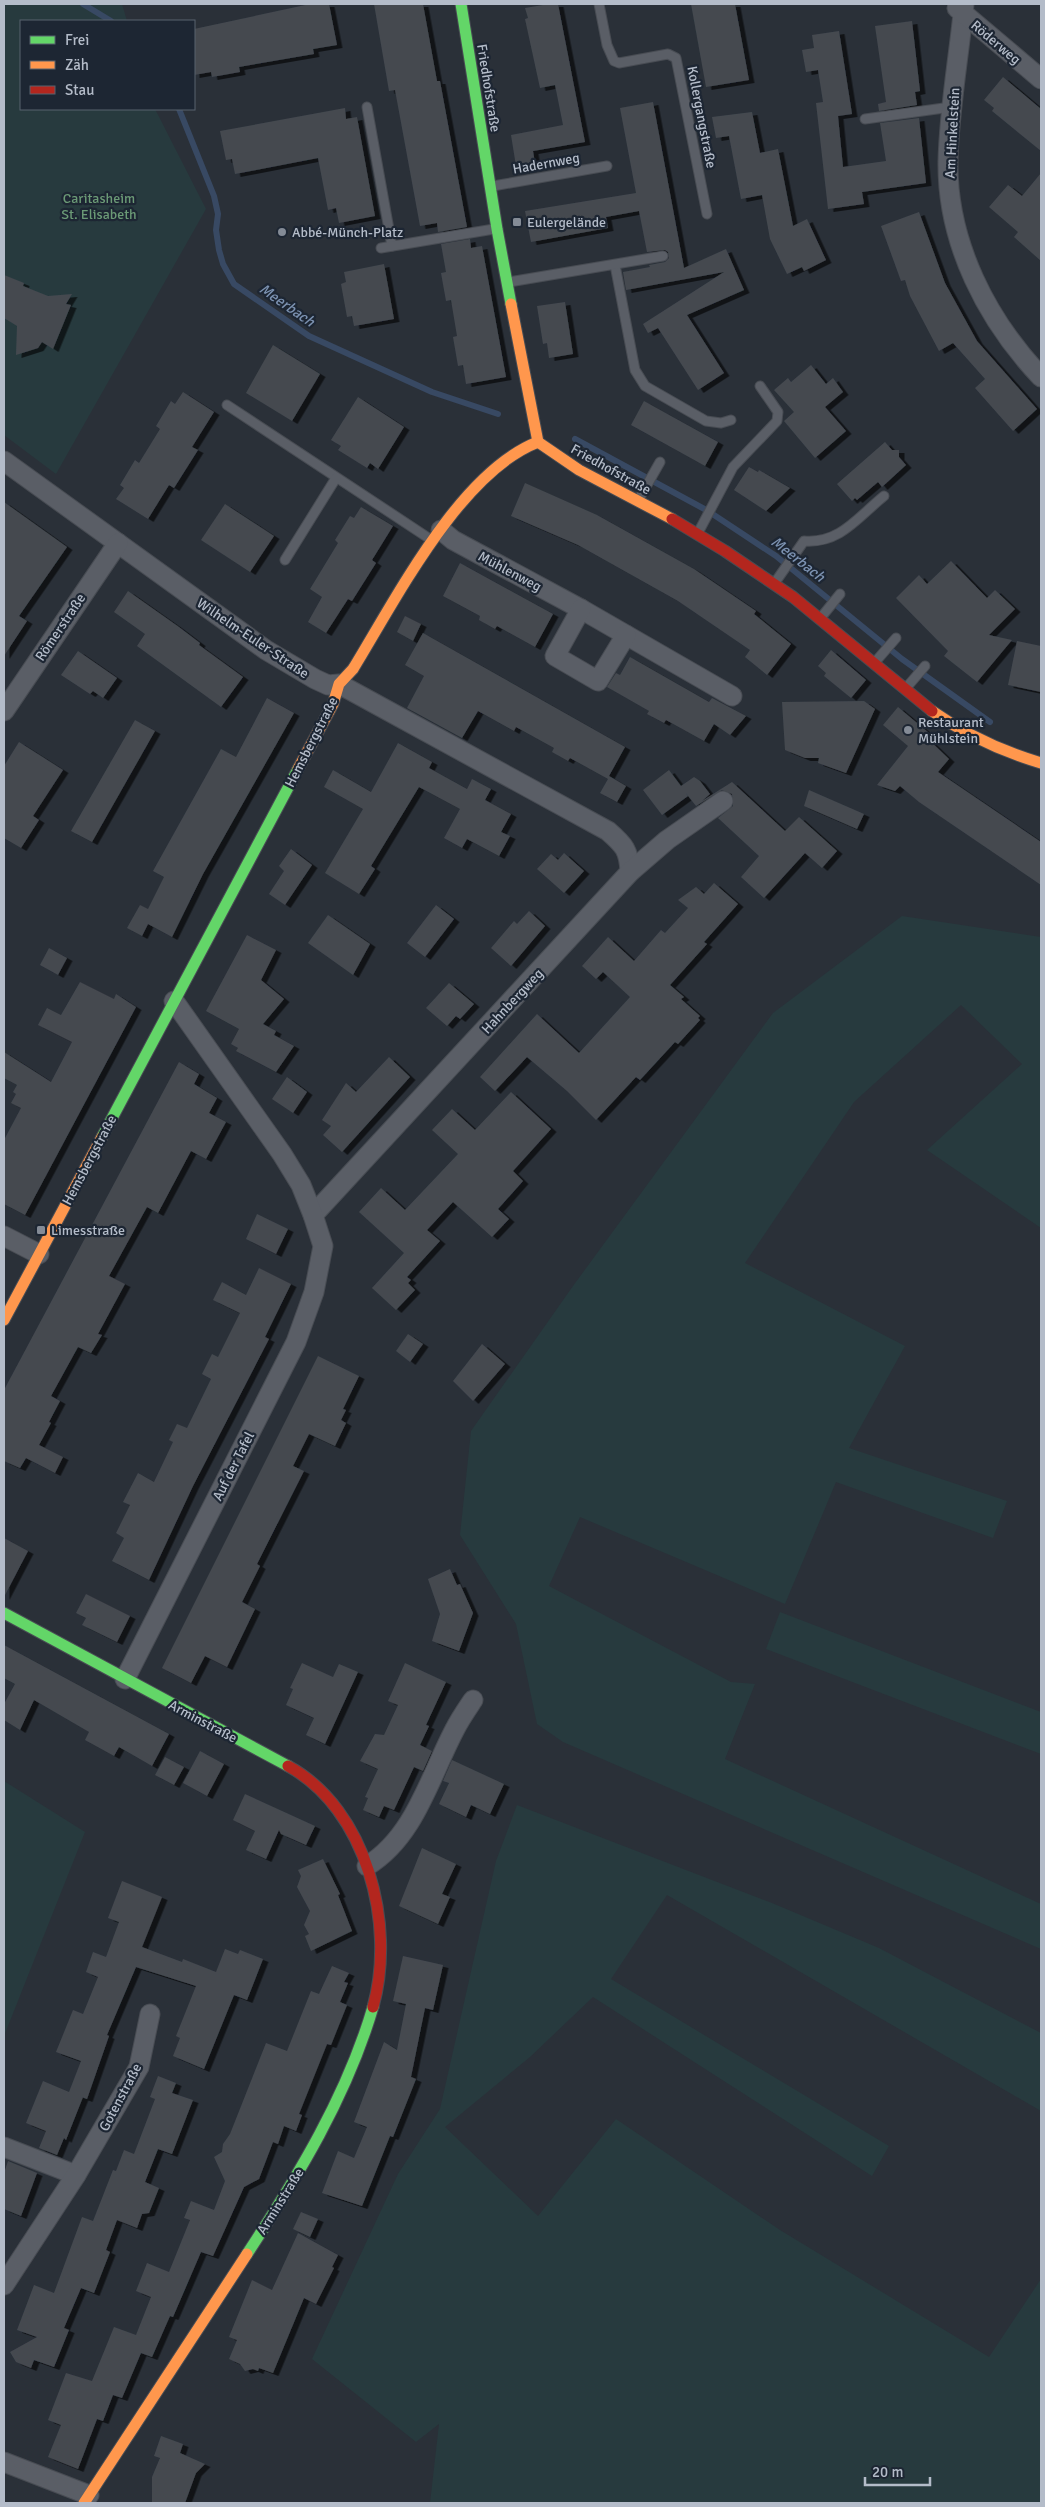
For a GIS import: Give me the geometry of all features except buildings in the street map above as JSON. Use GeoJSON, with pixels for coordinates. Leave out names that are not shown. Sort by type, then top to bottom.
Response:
{"type":"FeatureCollection","features":[{"type":"Feature","properties":{"kind":"street","name":"Friedhofstraße"},"geometry":{"type":"LineString","coordinates":[[461,4],[497,229],[532,420],[538,442],[574,467],[697,534],[825,613],[874,663],[904,690],[952,726],[988,745],[1041,763]]}},
{"type":"Feature","properties":{"kind":"street","name":"Röderweg"},"geometry":{"type":"LineString","coordinates":[[960,7],[1041,79]]}},
{"type":"Feature","properties":{"kind":"street","name":"Am Hinkelstein"},"geometry":{"type":"LineString","coordinates":[[960,7],[948,165],[950,189],[962,245],[984,301],[1022,356],[1041,377]]}},
{"type":"Feature","properties":{"kind":"street","name":"Hemsbergstraße"},"geometry":{"type":"LineString","coordinates":[[4,1320],[333,704],[339,684],[347,678],[353,669],[437,535],[490,470],[520,449],[538,442]]}},
{"type":"Feature","properties":{"kind":"street","name":"Wilhelm-Euler-Straße"},"geometry":{"type":"LineString","coordinates":[[4,461],[266,650],[315,679],[328,685],[339,684],[608,831],[623,845],[629,856],[630,872]]}},
{"type":"Feature","properties":{"kind":"street","name":"Mühlenweg"},"geometry":{"type":"LineString","coordinates":[[437,535],[453,540],[626,635],[732,696]]}},
{"type":"Feature","properties":{"kind":"street","name":"Römerstraße"},"geometry":{"type":"LineString","coordinates":[[4,711],[118,543]]}},
{"type":"Feature","properties":{"kind":"street"},"geometry":{"type":"LineString","coordinates":[[581,610],[555,656],[598,680],[626,635]]}},
{"type":"Feature","properties":{"kind":"street","name":"Hahnbergweg"},"geometry":{"type":"LineString","coordinates":[[314,1215],[630,872],[667,840],[723,801]]}},
{"type":"Feature","properties":{"kind":"street"},"geometry":{"type":"LineString","coordinates":[[174,1001],[282,1154],[301,1185],[314,1215]]}},
{"type":"Feature","properties":{"kind":"street","name":"Auf der Tafel"},"geometry":{"type":"LineString","coordinates":[[125,1679],[296,1342],[314,1292],[323,1246],[314,1215]]}},
{"type":"Feature","properties":{"kind":"street"},"geometry":{"type":"LineString","coordinates":[[4,1236],[39,1254]]}},
{"type":"Feature","properties":{"kind":"street","name":"Arminstraße"},"geometry":{"type":"LineString","coordinates":[[4,1613],[292,1768],[314,1784],[333,1803],[349,1827],[367,1866],[376,1894],[381,1921],[382,1951],[377,1990],[350,2072],[326,2123],[281,2202],[87,2499]]}},
{"type":"Feature","properties":{"kind":"street"},"geometry":{"type":"LineString","coordinates":[[367,1866],[391,1849],[410,1820],[455,1728],[473,1700]]}},
{"type":"Feature","properties":{"kind":"street","name":"Gotenstraße"},"geometry":{"type":"LineString","coordinates":[[4,2285],[76,2175],[139,2067],[150,2014]]}},
{"type":"Feature","properties":{"kind":"street"},"geometry":{"type":"LineString","coordinates":[[4,2147],[76,2175]]}},
{"type":"Feature","properties":{"kind":"street"},"geometry":{"type":"LineString","coordinates":[[4,2462],[87,2499]]}},
{"type":"Feature","properties":{"kind":"lane","name":"Kollergangstraße"},"geometry":{"type":"LineString","coordinates":[[599,4],[607,45],[614,61],[619,62],[668,54],[676,58],[707,214]]}},
{"type":"Feature","properties":{"kind":"lane"},"geometry":{"type":"LineString","coordinates":[[367,107],[392,246]]}},
{"type":"Feature","properties":{"kind":"lane"},"geometry":{"type":"LineString","coordinates":[[865,119],[951,107]]}},
{"type":"Feature","properties":{"kind":"lane","name":"Hadernweg"},"geometry":{"type":"LineString","coordinates":[[490,186],[607,166]]}},
{"type":"Feature","properties":{"kind":"lane"},"geometry":{"type":"LineString","coordinates":[[381,248],[497,229]]}},
{"type":"Feature","properties":{"kind":"lane"},"geometry":{"type":"LineString","coordinates":[[508,282],[664,256]]}},
{"type":"Feature","properties":{"kind":"lane"},"geometry":{"type":"LineString","coordinates":[[616,265],[635,370],[645,386],[706,421],[721,423],[731,420]]}},
{"type":"Feature","properties":{"kind":"lane"},"geometry":{"type":"LineString","coordinates":[[697,534],[733,466],[778,421],[778,412],[760,386]]}},
{"type":"Feature","properties":{"kind":"lane"},"geometry":{"type":"LineString","coordinates":[[227,405],[336,478],[437,535]]}},
{"type":"Feature","properties":{"kind":"lane"},"geometry":{"type":"LineString","coordinates":[[638,501],[660,462]]}},
{"type":"Feature","properties":{"kind":"lane"},"geometry":{"type":"LineString","coordinates":[[285,560],[336,478]]}},
{"type":"Feature","properties":{"kind":"lane"},"geometry":{"type":"LineString","coordinates":[[774,583],[804,541],[818,542],[836,537],[884,496]]}},
{"type":"Feature","properties":{"kind":"lane"},"geometry":{"type":"LineString","coordinates":[[825,613],[840,594]]}},
{"type":"Feature","properties":{"kind":"lane"},"geometry":{"type":"LineString","coordinates":[[874,663],[896,638]]}},
{"type":"Feature","properties":{"kind":"lane"},"geometry":{"type":"LineString","coordinates":[[904,690],[925,666]]}},
{"type":"Feature","properties":{"kind":"green space","name":"Caritasheim St. Elisabeth"},"geometry":{"type":"Polygon","coordinates":[[[4,4],[122,4],[127,20],[20,20],[20,110],[156,110],[206,209],[56,474],[4,435],[4,4]]]}},
{"type":"Feature","properties":{"kind":"green space"},"geometry":{"type":"Polygon","coordinates":[[[902,916],[1041,937],[1041,1228],[927,1150],[1022,1064],[961,1005],[854,1102],[745,1263],[905,1346],[849,1448],[1007,1501],[993,1538],[836,1482],[785,1604],[580,1517],[549,1586],[731,1682],[755,1684],[725,1759],[1041,1904],[1041,1949],[563,1742],[537,1724],[516,1624],[460,1535],[471,1431],[573,1286],[773,1013],[902,916]]]}},
{"type":"Feature","properties":{"kind":"green space"},"geometry":{"type":"Polygon","coordinates":[[[780,1612],[1041,1712],[1041,1754],[766,1649],[780,1612]]]}},
{"type":"Feature","properties":{"kind":"green space"},"geometry":{"type":"Polygon","coordinates":[[[4,1781],[85,1832],[4,2036],[4,1781]]]}},
{"type":"Feature","properties":{"kind":"green space"},"geometry":{"type":"Polygon","coordinates":[[[517,1805],[772,1903],[879,1948],[1041,2033],[1041,2111],[667,1895],[611,1979],[889,2146],[872,2176],[593,1997],[530,2057],[445,2127],[538,2216],[616,2119],[780,2230],[989,2357],[1041,2279],[1041,2503],[430,2503],[439,2424],[416,2442],[312,2359],[398,2174],[440,2109],[496,1861],[517,1805]]]}},
{"type":"Feature","properties":{"kind":"waterway","name":"Meerbach"},"geometry":{"type":"LineString","coordinates":[[83,4],[109,20]]}},
{"type":"Feature","properties":{"kind":"waterway","name":"Meerbach"},"geometry":{"type":"LineString","coordinates":[[179,110],[214,196],[218,214],[216,230],[219,250],[223,264],[234,284],[309,336],[432,392],[498,414]]}},
{"type":"Feature","properties":{"kind":"waterway","name":"Meerbach"},"geometry":{"type":"LineString","coordinates":[[575,439],[708,511],[776,556],[902,659],[990,722]]}},
{"type":"Feature","properties":{"kind":"traffic: fast"},"geometry":{"type":"LineString","coordinates":[[461,4],[511,304]]}},
{"type":"Feature","properties":{"kind":"traffic: fast"},"geometry":{"type":"LineString","coordinates":[[102,1137],[298,769]]}},
{"type":"Feature","properties":{"kind":"traffic: fast"},"geometry":{"type":"LineString","coordinates":[[4,1613],[288,1766]]}},
{"type":"Feature","properties":{"kind":"traffic: fast"},"geometry":{"type":"LineString","coordinates":[[247,2254],[285,2195],[335,2104],[350,2072],[373,2007]]}},
{"type":"Feature","properties":{"kind":"traffic: slow"},"geometry":{"type":"LineString","coordinates":[[511,304],[538,442],[579,470],[672,519]]}},
{"type":"Feature","properties":{"kind":"traffic: slow"},"geometry":{"type":"LineString","coordinates":[[298,769],[333,704],[339,684],[353,669],[432,540],[482,480],[509,457],[538,442]]}},
{"type":"Feature","properties":{"kind":"traffic: slow"},"geometry":{"type":"LineString","coordinates":[[932,711],[958,728],[984,741],[1041,763]]}},
{"type":"Feature","properties":{"kind":"traffic: slow"},"geometry":{"type":"LineString","coordinates":[[4,1320],[102,1137]]}},
{"type":"Feature","properties":{"kind":"traffic: slow"},"geometry":{"type":"LineString","coordinates":[[84,2503],[247,2254]]}},
{"type":"Feature","properties":{"kind":"traffic: jam"},"geometry":{"type":"LineString","coordinates":[[672,519],[725,551],[793,597],[932,711]]}},
{"type":"Feature","properties":{"kind":"traffic: jam"},"geometry":{"type":"LineString","coordinates":[[288,1766],[315,1785],[338,1810],[356,1840],[369,1872],[377,1906],[381,1941],[379,1975],[373,2007]]}},
{"type":"Feature","properties":{"kind":"place","name":"Eulergelände"},"geometry":{"type":"Point","coordinates":[517,222]}},
{"type":"Feature","properties":{"kind":"place","name":"Abbé-Münch-Platz"},"geometry":{"type":"Point","coordinates":[282,232]}},
{"type":"Feature","properties":{"kind":"place","name":"Restaurant Mühlstein"},"geometry":{"type":"Point","coordinates":[908,730]}},
{"type":"Feature","properties":{"kind":"place","name":"Limesstraße"},"geometry":{"type":"Point","coordinates":[41,1230]}}]}
